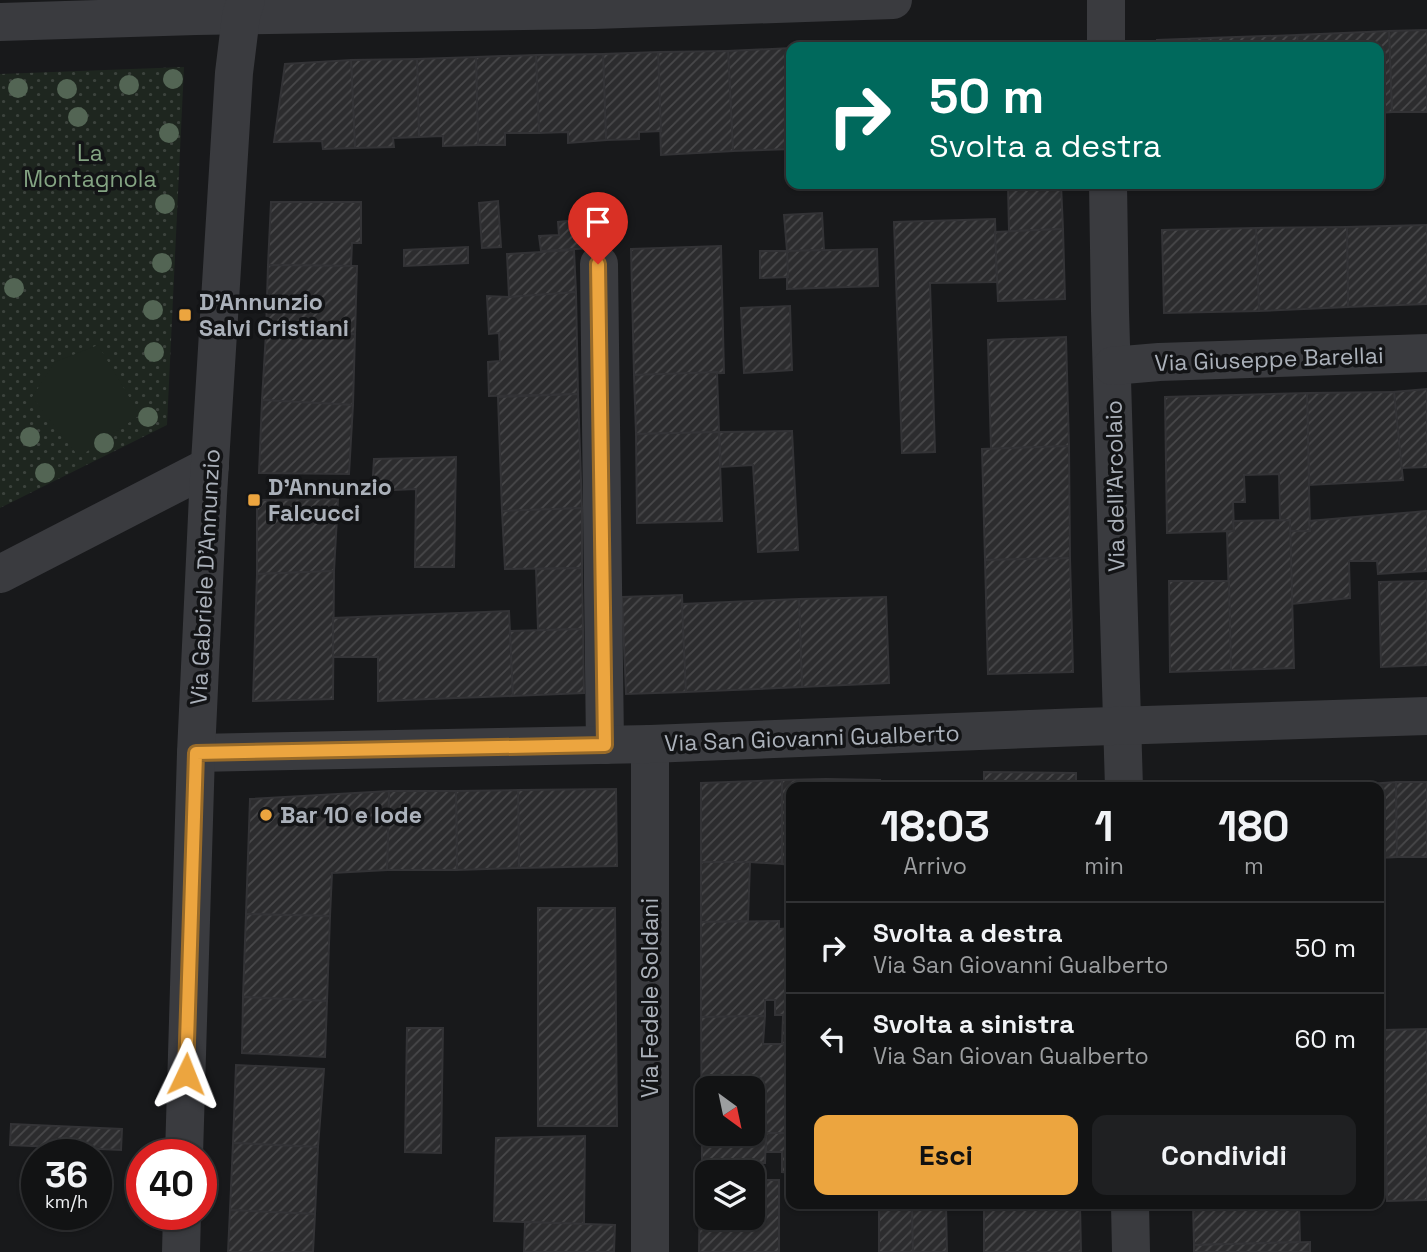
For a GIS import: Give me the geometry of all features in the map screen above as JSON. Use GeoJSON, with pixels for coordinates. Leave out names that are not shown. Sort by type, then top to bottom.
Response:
{"type":"FeatureCollection","features":[{"type":"Feature","properties":{"kind":"street"},"geometry":{"type":"LineString","coordinates":[[0,22],[244,8],[581,10],[893,0]]}},
{"type":"Feature","properties":{"kind":"street"},"geometry":{"type":"LineString","coordinates":[[1106,0],[1106,42]]}},
{"type":"Feature","properties":{"kind":"street","name":"Via Gabriele D'Annunzio"},"geometry":{"type":"LineString","coordinates":[[184,1139],[196,753],[210,466],[234,73],[244,8]]}},
{"type":"Feature","properties":{"kind":"street","name":"Via dell'Arcolaio"},"geometry":{"type":"LineString","coordinates":[[1108,189],[1124,782]]}},
{"type":"Feature","properties":{"kind":"street"},"geometry":{"type":"LineString","coordinates":[[598,264],[605,745]]}},
{"type":"Feature","properties":{"kind":"street","name":"Via Giuseppe Barellai"},"geometry":{"type":"LineString","coordinates":[[1112,366],[1427,353]]}},
{"type":"Feature","properties":{"kind":"street"},"geometry":{"type":"LineString","coordinates":[[0,574],[210,466]]}},
{"type":"Feature","properties":{"kind":"street","name":"Via San Giovanni Gualberto"},"geometry":{"type":"LineString","coordinates":[[196,753],[650,744],[1427,716]]}},
{"type":"Feature","properties":{"kind":"street","name":"Via Fedele Soldani"},"geometry":{"type":"LineString","coordinates":[[650,744],[650,1252]]}},
{"type":"Feature","properties":{"kind":"street"},"geometry":{"type":"LineString","coordinates":[[1130,1209],[1131,1252]]}},
{"type":"Feature","properties":{"kind":"street"},"geometry":{"type":"LineString","coordinates":[[181,1252],[182,1230]]}},
{"type":"Feature","properties":{"kind":"green space","name":"La Montagnola"},"geometry":{"type":"Polygon","coordinates":[[[184,67],[167,425],[0,508],[0,74],[184,67]]]}},
{"type":"Feature","properties":{"kind":"green space"},"geometry":{"type":"Polygon","coordinates":[[[98,345],[140,415],[79,457],[32,397],[55,362],[98,345]]]}},
{"type":"Feature","properties":{"kind":"building"},"geometry":{"type":"Polygon","coordinates":[[[1427,30],[1427,112],[1392,112],[1389,31],[1427,30]]]}},
{"type":"Feature","properties":{"kind":"building"},"geometry":{"type":"Polygon","coordinates":[[[1389,31],[1392,112],[1384,113],[1384,42],[1298,42],[1297,35],[1389,31]]]}},
{"type":"Feature","properties":{"kind":"building"},"geometry":{"type":"Polygon","coordinates":[[[1297,35],[1298,42],[1209,42],[1209,38],[1297,35]]]}},
{"type":"Feature","properties":{"kind":"building"},"geometry":{"type":"Polygon","coordinates":[[[1209,38],[1209,42],[1157,42],[1209,38]]]}},
{"type":"Feature","properties":{"kind":"building"},"geometry":{"type":"Polygon","coordinates":[[[786,48],[786,149],[733,151],[728,51],[786,48]]]}},
{"type":"Feature","properties":{"kind":"building"},"geometry":{"type":"Polygon","coordinates":[[[728,51],[733,151],[661,155],[658,52],[728,51]]]}},
{"type":"Feature","properties":{"kind":"building"},"geometry":{"type":"Polygon","coordinates":[[[658,52],[661,131],[639,132],[639,139],[606,140],[603,54],[658,52]]]}},
{"type":"Feature","properties":{"kind":"building"},"geometry":{"type":"Polygon","coordinates":[[[603,54],[606,140],[568,143],[568,132],[539,133],[536,55],[603,54]]]}},
{"type":"Feature","properties":{"kind":"building"},"geometry":{"type":"Polygon","coordinates":[[[536,55],[539,133],[505,133],[505,145],[478,145],[476,57],[536,55]]]}},
{"type":"Feature","properties":{"kind":"building"},"geometry":{"type":"Polygon","coordinates":[[[476,57],[478,145],[443,146],[443,136],[419,137],[417,59],[476,57]]]}},
{"type":"Feature","properties":{"kind":"building"},"geometry":{"type":"Polygon","coordinates":[[[417,59],[419,137],[393,138],[394,147],[355,148],[351,60],[417,59]]]}},
{"type":"Feature","properties":{"kind":"building"},"geometry":{"type":"Polygon","coordinates":[[[351,60],[355,148],[323,149],[322,141],[274,142],[285,64],[351,60]]]}},
{"type":"Feature","properties":{"kind":"building"},"geometry":{"type":"Polygon","coordinates":[[[1008,189],[1061,189],[1063,229],[1009,231],[1008,189]]]}},
{"type":"Feature","properties":{"kind":"building"},"geometry":{"type":"Polygon","coordinates":[[[498,201],[501,247],[482,248],[479,203],[498,201]]]}},
{"type":"Feature","properties":{"kind":"building"},"geometry":{"type":"Polygon","coordinates":[[[271,202],[361,202],[361,243],[352,243],[351,266],[268,265],[271,202]]]}},
{"type":"Feature","properties":{"kind":"building"},"geometry":{"type":"Polygon","coordinates":[[[822,213],[824,250],[787,251],[784,215],[822,213]]]}},
{"type":"Feature","properties":{"kind":"building"},"geometry":{"type":"Polygon","coordinates":[[[590,219],[592,248],[541,251],[539,236],[559,235],[558,222],[590,219]]]}},
{"type":"Feature","properties":{"kind":"building"},"geometry":{"type":"Polygon","coordinates":[[[995,219],[997,282],[930,283],[935,452],[902,453],[894,222],[995,219]]]}},
{"type":"Feature","properties":{"kind":"building"},"geometry":{"type":"Polygon","coordinates":[[[1427,225],[1427,304],[1348,307],[1347,227],[1427,225]]]}},
{"type":"Feature","properties":{"kind":"building"},"geometry":{"type":"Polygon","coordinates":[[[1347,227],[1348,307],[1259,311],[1256,228],[1347,227]]]}},
{"type":"Feature","properties":{"kind":"building"},"geometry":{"type":"Polygon","coordinates":[[[1256,228],[1259,311],[1164,313],[1162,230],[1256,228]]]}},
{"type":"Feature","properties":{"kind":"building"},"geometry":{"type":"Polygon","coordinates":[[[1063,229],[1065,299],[998,301],[995,232],[1063,229]]]}},
{"type":"Feature","properties":{"kind":"building"},"geometry":{"type":"Polygon","coordinates":[[[721,246],[724,373],[634,375],[631,249],[721,246]]]}},
{"type":"Feature","properties":{"kind":"building"},"geometry":{"type":"Polygon","coordinates":[[[468,247],[468,263],[404,266],[404,250],[468,247]]]}},
{"type":"Feature","properties":{"kind":"building"},"geometry":{"type":"Polygon","coordinates":[[[877,249],[878,286],[787,289],[787,251],[877,249]]]}},
{"type":"Feature","properties":{"kind":"building"},"geometry":{"type":"Polygon","coordinates":[[[574,250],[576,292],[509,297],[507,254],[574,250]]]}},
{"type":"Feature","properties":{"kind":"building"},"geometry":{"type":"Polygon","coordinates":[[[760,251],[787,251],[788,277],[760,278],[760,251]]]}},
{"type":"Feature","properties":{"kind":"building"},"geometry":{"type":"Polygon","coordinates":[[[268,265],[357,266],[355,334],[266,332],[268,265]]]}},
{"type":"Feature","properties":{"kind":"building"},"geometry":{"type":"Polygon","coordinates":[[[576,292],[578,394],[489,396],[488,362],[500,361],[499,333],[489,334],[487,296],[576,292]]]}},
{"type":"Feature","properties":{"kind":"building"},"geometry":{"type":"Polygon","coordinates":[[[790,306],[792,370],[744,373],[741,308],[790,306]]]}},
{"type":"Feature","properties":{"kind":"building"},"geometry":{"type":"Polygon","coordinates":[[[266,332],[355,334],[353,405],[262,400],[266,332]]]}},
{"type":"Feature","properties":{"kind":"building"},"geometry":{"type":"Polygon","coordinates":[[[1066,337],[1069,446],[991,449],[988,340],[1066,337]]]}},
{"type":"Feature","properties":{"kind":"building"},"geometry":{"type":"Polygon","coordinates":[[[717,372],[719,432],[636,434],[634,375],[717,372]]]}},
{"type":"Feature","properties":{"kind":"building"},"geometry":{"type":"Polygon","coordinates":[[[1427,389],[1427,467],[1401,468],[1394,392],[1427,389]]]}},
{"type":"Feature","properties":{"kind":"building"},"geometry":{"type":"Polygon","coordinates":[[[1394,392],[1403,480],[1309,485],[1307,393],[1394,392]]]}},
{"type":"Feature","properties":{"kind":"building"},"geometry":{"type":"Polygon","coordinates":[[[1307,393],[1310,531],[1290,531],[1290,520],[1280,520],[1279,474],[1244,475],[1245,502],[1233,502],[1234,531],[1167,533],[1165,397],[1307,393]]]}},
{"type":"Feature","properties":{"kind":"building"},"geometry":{"type":"Polygon","coordinates":[[[578,394],[582,508],[502,511],[498,397],[578,394]]]}},
{"type":"Feature","properties":{"kind":"building"},"geometry":{"type":"Polygon","coordinates":[[[262,400],[353,405],[349,474],[259,473],[262,400]]]}},
{"type":"Feature","properties":{"kind":"building"},"geometry":{"type":"Polygon","coordinates":[[[792,431],[798,550],[758,552],[753,465],[721,467],[719,432],[792,431]]]}},
{"type":"Feature","properties":{"kind":"building"},"geometry":{"type":"Polygon","coordinates":[[[719,432],[722,521],[637,523],[636,434],[719,432]]]}},
{"type":"Feature","properties":{"kind":"building"},"geometry":{"type":"Polygon","coordinates":[[[1069,446],[1070,558],[985,560],[982,449],[1069,446]]]}},
{"type":"Feature","properties":{"kind":"building"},"geometry":{"type":"Polygon","coordinates":[[[456,457],[454,567],[415,567],[416,489],[372,491],[374,459],[456,457]]]}},
{"type":"Feature","properties":{"kind":"building"},"geometry":{"type":"Polygon","coordinates":[[[338,499],[334,571],[257,574],[257,500],[338,499]]]}},
{"type":"Feature","properties":{"kind":"building"},"geometry":{"type":"Polygon","coordinates":[[[582,508],[582,568],[505,569],[502,511],[582,508]]]}},
{"type":"Feature","properties":{"kind":"building"},"geometry":{"type":"Polygon","coordinates":[[[1427,511],[1427,571],[1378,574],[1377,561],[1349,561],[1350,598],[1292,604],[1290,531],[1310,531],[1309,521],[1427,511]]]}},
{"type":"Feature","properties":{"kind":"building"},"geometry":{"type":"Polygon","coordinates":[[[1290,520],[1294,668],[1231,670],[1227,532],[1234,531],[1233,521],[1290,520]]]}},
{"type":"Feature","properties":{"kind":"building"},"geometry":{"type":"Polygon","coordinates":[[[1070,558],[1073,672],[988,674],[985,560],[1070,558]]]}},
{"type":"Feature","properties":{"kind":"building"},"geometry":{"type":"Polygon","coordinates":[[[582,568],[583,629],[538,630],[536,569],[582,568]]]}},
{"type":"Feature","properties":{"kind":"building"},"geometry":{"type":"Polygon","coordinates":[[[334,571],[333,699],[253,701],[257,574],[334,571]]]}},
{"type":"Feature","properties":{"kind":"building"},"geometry":{"type":"Polygon","coordinates":[[[1169,581],[1229,581],[1231,670],[1170,672],[1169,581]]]}},
{"type":"Feature","properties":{"kind":"building"},"geometry":{"type":"Polygon","coordinates":[[[1427,581],[1427,665],[1381,667],[1379,582],[1427,581]]]}},
{"type":"Feature","properties":{"kind":"building"},"geometry":{"type":"Polygon","coordinates":[[[682,595],[686,692],[626,694],[622,597],[682,595]]]}},
{"type":"Feature","properties":{"kind":"building"},"geometry":{"type":"Polygon","coordinates":[[[886,597],[889,683],[802,687],[799,599],[886,597]]]}},
{"type":"Feature","properties":{"kind":"building"},"geometry":{"type":"Polygon","coordinates":[[[799,599],[802,687],[686,692],[682,604],[799,599]]]}},
{"type":"Feature","properties":{"kind":"building"},"geometry":{"type":"Polygon","coordinates":[[[509,611],[513,696],[378,701],[378,657],[333,657],[333,618],[509,611]]]}},
{"type":"Feature","properties":{"kind":"building"},"geometry":{"type":"Polygon","coordinates":[[[583,629],[584,693],[513,696],[510,631],[583,629]]]}},
{"type":"Feature","properties":{"kind":"building"},"geometry":{"type":"Polygon","coordinates":[[[984,772],[1076,773],[1076,782],[984,782],[984,772]]]}},
{"type":"Feature","properties":{"kind":"building"},"geometry":{"type":"Polygon","coordinates":[[[826,779],[880,780],[880,782],[826,782],[826,779]]]}},
{"type":"Feature","properties":{"kind":"building"},"geometry":{"type":"Polygon","coordinates":[[[826,779],[826,782],[786,782],[786,864],[782,864],[782,780],[826,779]]]}},
{"type":"Feature","properties":{"kind":"building"},"geometry":{"type":"Polygon","coordinates":[[[782,780],[782,864],[701,862],[701,783],[782,780]]]}},
{"type":"Feature","properties":{"kind":"building"},"geometry":{"type":"Polygon","coordinates":[[[1396,782],[1397,857],[1384,858],[1384,783],[1396,782]]]}},
{"type":"Feature","properties":{"kind":"building"},"geometry":{"type":"Polygon","coordinates":[[[1396,782],[1427,782],[1427,857],[1397,857],[1396,782]]]}},
{"type":"Feature","properties":{"kind":"building"},"geometry":{"type":"Polygon","coordinates":[[[616,789],[617,866],[519,868],[518,790],[616,789]]]}},
{"type":"Feature","properties":{"kind":"building"},"geometry":{"type":"Polygon","coordinates":[[[518,790],[519,868],[457,870],[456,791],[518,790]]]}},
{"type":"Feature","properties":{"kind":"building"},"geometry":{"type":"Polygon","coordinates":[[[389,791],[456,791],[457,870],[387,870],[389,791]]]}},
{"type":"Feature","properties":{"kind":"building"},"geometry":{"type":"Polygon","coordinates":[[[389,791],[387,870],[332,873],[330,916],[246,914],[250,799],[389,791]]]}},
{"type":"Feature","properties":{"kind":"building"},"geometry":{"type":"Polygon","coordinates":[[[701,862],[750,862],[748,921],[701,922],[701,862]]]}},
{"type":"Feature","properties":{"kind":"building"},"geometry":{"type":"Polygon","coordinates":[[[538,908],[615,908],[617,1126],[538,1126],[538,908]]]}},
{"type":"Feature","properties":{"kind":"building"},"geometry":{"type":"Polygon","coordinates":[[[246,914],[330,916],[327,1001],[243,997],[246,914]]]}},
{"type":"Feature","properties":{"kind":"building"},"geometry":{"type":"Polygon","coordinates":[[[779,921],[779,929],[786,928],[786,1015],[775,1015],[775,1000],[765,1000],[765,1016],[701,1017],[701,922],[779,921]]]}},
{"type":"Feature","properties":{"kind":"building"},"geometry":{"type":"Polygon","coordinates":[[[243,997],[327,1001],[325,1057],[242,1053],[243,997]]]}},
{"type":"Feature","properties":{"kind":"building"},"geometry":{"type":"Polygon","coordinates":[[[783,1015],[786,1015],[786,1044],[782,1044],[783,1015]]]}},
{"type":"Feature","properties":{"kind":"building"},"geometry":{"type":"Polygon","coordinates":[[[765,1016],[763,1044],[786,1044],[786,1133],[766,1133],[765,1163],[765,1160],[702,1160],[702,1146],[765,1146],[765,1076],[701,1076],[701,1017],[765,1016]]]}},
{"type":"Feature","properties":{"kind":"building"},"geometry":{"type":"Polygon","coordinates":[[[407,1028],[443,1028],[441,1153],[405,1152],[407,1028]]]}},
{"type":"Feature","properties":{"kind":"building"},"geometry":{"type":"Polygon","coordinates":[[[1427,1029],[1427,1200],[1387,1201],[1384,1030],[1427,1029]]]}},
{"type":"Feature","properties":{"kind":"building"},"geometry":{"type":"Polygon","coordinates":[[[236,1065],[324,1069],[318,1147],[233,1143],[236,1065]]]}},
{"type":"Feature","properties":{"kind":"building"},"geometry":{"type":"Polygon","coordinates":[[[11,1124],[122,1129],[121,1150],[112,1150],[112,1139],[21,1139],[21,1145],[10,1145],[11,1124]]]}},
{"type":"Feature","properties":{"kind":"building"},"geometry":{"type":"Polygon","coordinates":[[[766,1133],[786,1133],[786,1172],[782,1172],[782,1152],[766,1152],[766,1133]]]}},
{"type":"Feature","properties":{"kind":"building"},"geometry":{"type":"Polygon","coordinates":[[[585,1136],[584,1224],[494,1221],[496,1138],[585,1136]]]}},
{"type":"Feature","properties":{"kind":"building"},"geometry":{"type":"Polygon","coordinates":[[[233,1143],[318,1147],[315,1214],[230,1210],[233,1143]]]}},
{"type":"Feature","properties":{"kind":"building"},"geometry":{"type":"Polygon","coordinates":[[[765,1180],[779,1180],[779,1252],[699,1252],[699,1230],[765,1230],[765,1180]]]}},
{"type":"Feature","properties":{"kind":"building"},"geometry":{"type":"Polygon","coordinates":[[[879,1209],[912,1209],[913,1252],[879,1252],[879,1209]]]}},
{"type":"Feature","properties":{"kind":"building"},"geometry":{"type":"Polygon","coordinates":[[[912,1209],[946,1209],[947,1252],[913,1252],[912,1209]]]}},
{"type":"Feature","properties":{"kind":"building"},"geometry":{"type":"Polygon","coordinates":[[[984,1209],[1080,1209],[1081,1252],[984,1252],[984,1209]]]}},
{"type":"Feature","properties":{"kind":"building"},"geometry":{"type":"Polygon","coordinates":[[[1193,1209],[1299,1209],[1300,1242],[1194,1245],[1193,1209]]]}},
{"type":"Feature","properties":{"kind":"building"},"geometry":{"type":"Polygon","coordinates":[[[230,1210],[315,1214],[313,1252],[228,1252],[230,1210]]]}},
{"type":"Feature","properties":{"kind":"building"},"geometry":{"type":"Polygon","coordinates":[[[525,1222],[615,1225],[614,1252],[524,1252],[525,1222]]]}},
{"type":"Feature","properties":{"kind":"building"},"geometry":{"type":"Polygon","coordinates":[[[1310,1242],[1310,1252],[1194,1252],[1194,1245],[1310,1242]]]}},
{"type":"Feature","properties":{"kind":"place","name":"D'Annunzio Salvi Cristiani"},"geometry":{"type":"Point","coordinates":[185,315]}},
{"type":"Feature","properties":{"kind":"place","name":"D'Annunzio Falcucci"},"geometry":{"type":"Point","coordinates":[254,500]}},
{"type":"Feature","properties":{"kind":"place","name":"Bar 10 e lode"},"geometry":{"type":"Point","coordinates":[266,815]}},
{"type":"Feature","properties":{"kind":"route"},"geometry":{"type":"LineString","coordinates":[[186,1074],[196,753],[605,745],[598,264]]}}]}
